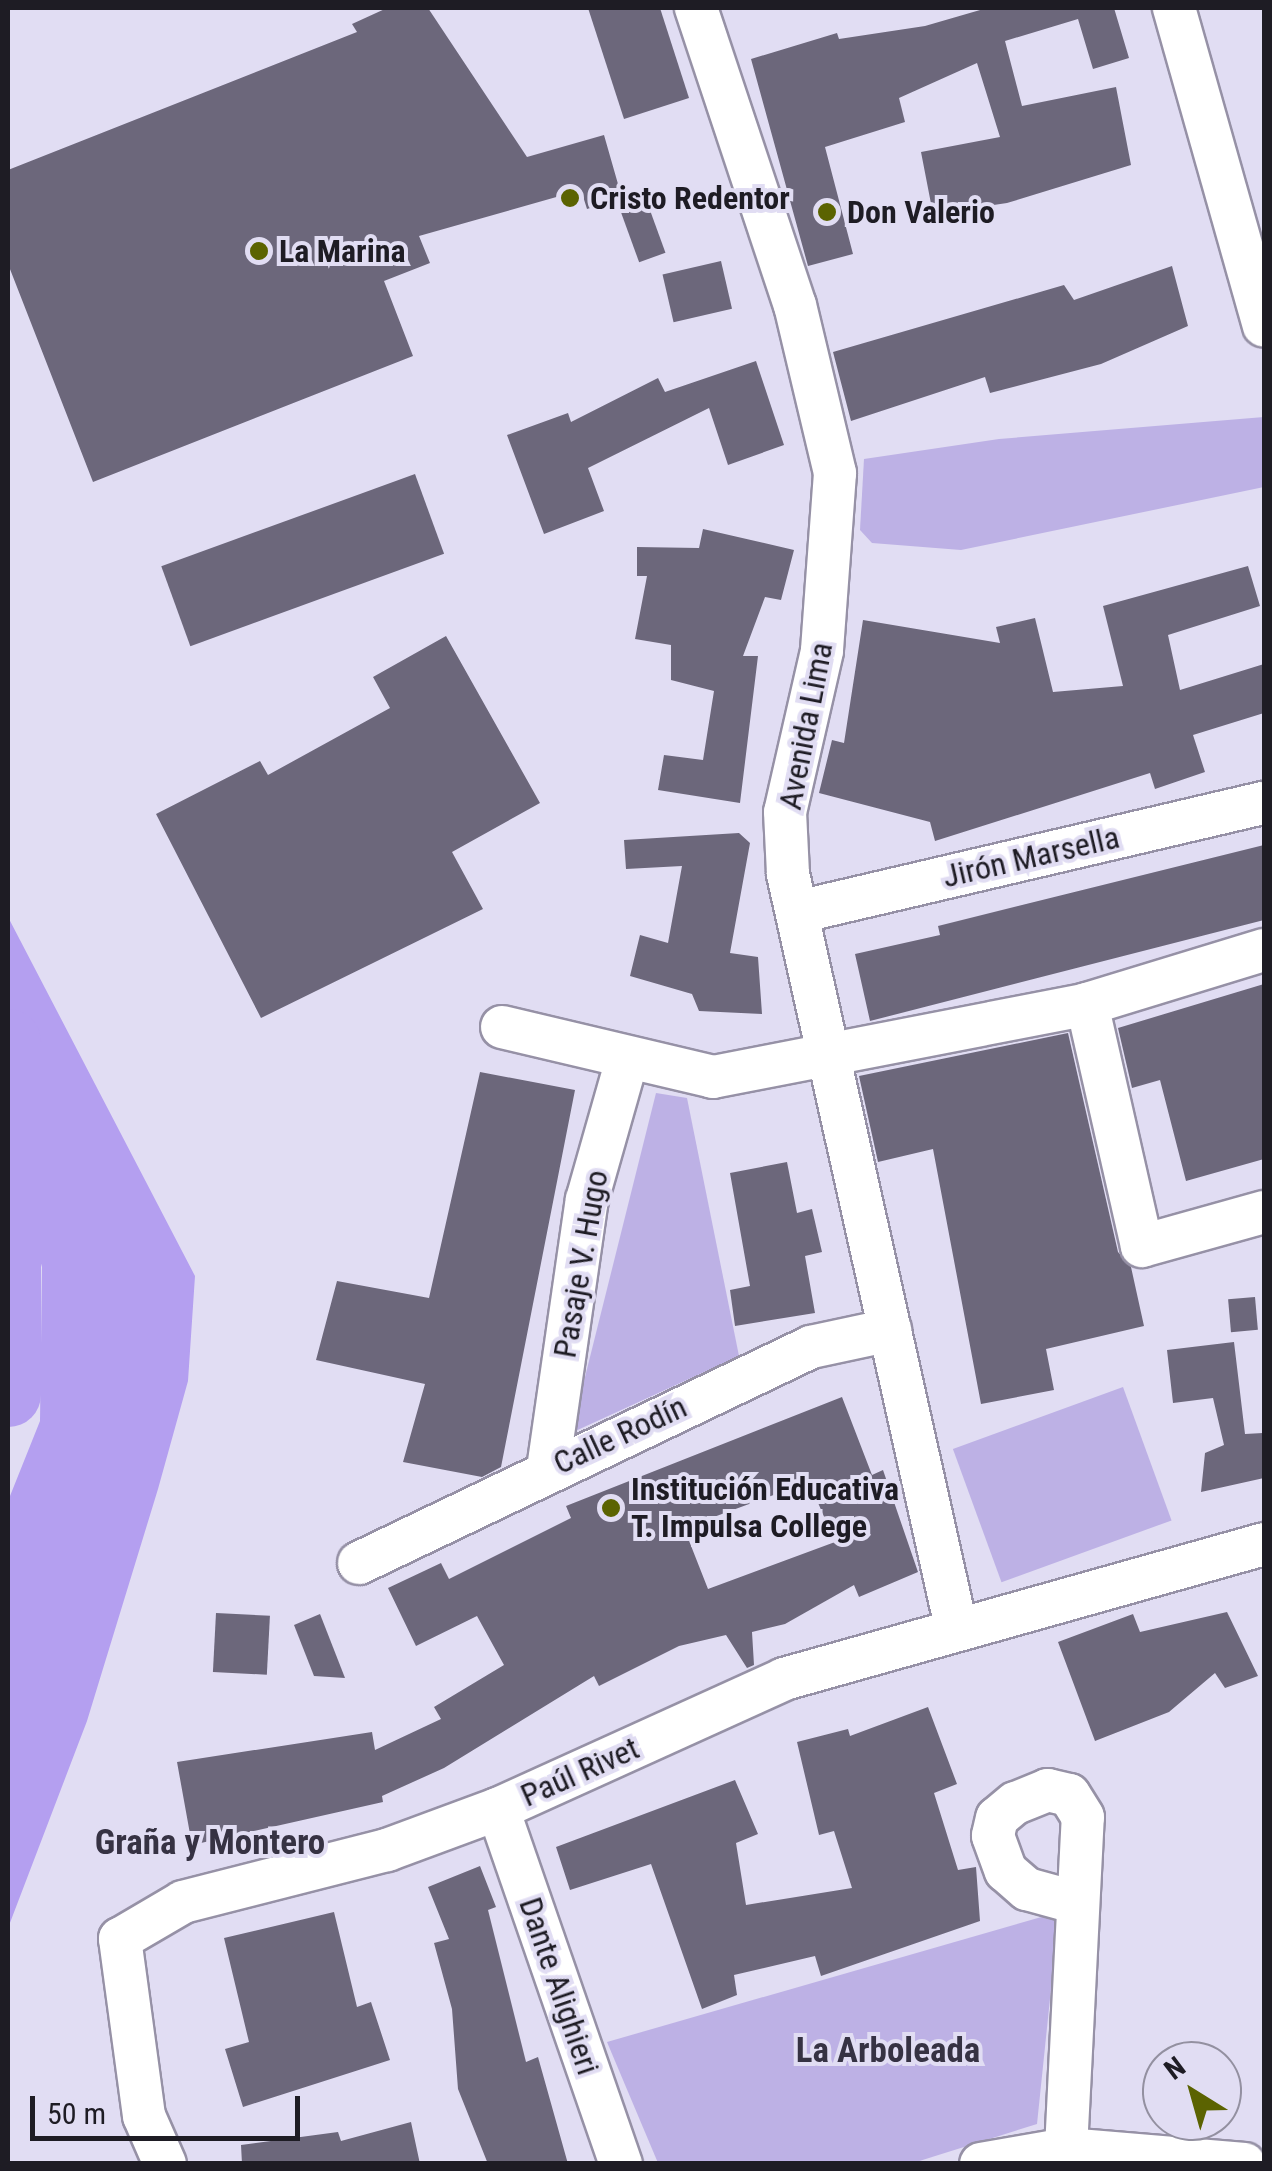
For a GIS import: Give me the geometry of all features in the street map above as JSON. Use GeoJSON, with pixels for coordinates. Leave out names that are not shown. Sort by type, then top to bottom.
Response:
{"type":"FeatureCollection","features":[{"type":"Feature","properties":{"kind":"street","name":"Avenida Lima"},"geometry":{"type":"LineString","coordinates":[[696,8],[794,305],[835,473],[822,650],[786,812],[798,912],[833,1053],[956,1627]]}},
{"type":"Feature","properties":{"kind":"street"},"geometry":{"type":"LineString","coordinates":[[1174,8],[1264,326]]}},
{"type":"Feature","properties":{"kind":"street","name":"Jirón Marsella"},"geometry":{"type":"LineString","coordinates":[[798,912],[1264,802]]}},
{"type":"Feature","properties":{"kind":"street"},"geometry":{"type":"LineString","coordinates":[[502,1027],[626,1063],[713,1078],[1087,1004],[1264,950]]}},
{"type":"Feature","properties":{"kind":"street"},"geometry":{"type":"LineString","coordinates":[[1087,1004],[1142,1246],[1264,1212]]}},
{"type":"Feature","properties":{"kind":"street","name":"Pasaje V. Hugo"},"geometry":{"type":"LineString","coordinates":[[548,1468],[586,1200],[626,1063]]}},
{"type":"Feature","properties":{"kind":"street","name":"Calle Rodín"},"geometry":{"type":"LineString","coordinates":[[359,1563],[548,1468],[812,1347],[890,1330]]}},
{"type":"Feature","properties":{"kind":"street","name":"Paúl Rivet"},"geometry":{"type":"LineString","coordinates":[[165,2164],[144,2116],[120,1940],[183,1902],[387,1850],[498,1810],[784,1679],[956,1627],[1264,1544]]}},
{"type":"Feature","properties":{"kind":"street","name":"Dante Alighieri"},"geometry":{"type":"LineString","coordinates":[[498,1810],[620,2164]]}},
{"type":"Feature","properties":{"kind":"street"},"geometry":{"type":"LineString","coordinates":[[1066,2150],[1074,1902]]}},
{"type":"Feature","properties":{"kind":"street"},"geometry":{"type":"LineString","coordinates":[[982,2164],[1066,2150],[1244,2164]]}},
{"type":"Feature","properties":{"kind":"shaded area"},"geometry":{"type":"Polygon","coordinates":[[[1264,417],[1264,487],[961,550],[872,543],[860,530],[864,459],[999,439],[1264,417]]]}},
{"type":"Feature","properties":{"kind":"shaded area"},"geometry":{"type":"Polygon","coordinates":[[[8,917],[195,1276],[188,1381],[158,1489],[87,1721],[8,1928],[8,1501],[40,1421],[42,1267],[8,1151],[8,917]]]}},
{"type":"Feature","properties":{"kind":"shaded area"},"geometry":{"type":"Polygon","coordinates":[[[656,1093],[687,1098],[739,1356],[571,1433],[656,1093]]]}},
{"type":"Feature","properties":{"kind":"shaded area"},"geometry":{"type":"Polygon","coordinates":[[[1123,1387],[1172,1520],[1001,1582],[953,1449],[1123,1387]]]}},
{"type":"Feature","properties":{"kind":"shaded area"},"geometry":{"type":"Polygon","coordinates":[[[1059,1912],[1037,2124],[913,2163],[658,2163],[607,2042],[1059,1912]]]}},
{"type":"Feature","properties":{"kind":"building"},"geometry":{"type":"Polygon","coordinates":[[[387,8],[428,8],[527,157],[604,135],[622,198],[587,209],[581,190],[419,236],[430,263],[384,281],[413,356],[93,482],[8,264],[8,170],[357,32],[352,24],[387,8]]]}},
{"type":"Feature","properties":{"kind":"building"},"geometry":{"type":"Polygon","coordinates":[[[588,8],[660,8],[689,98],[624,119],[588,8]]]}},
{"type":"Feature","properties":{"kind":"building"},"geometry":{"type":"Polygon","coordinates":[[[987,8],[1114,8],[1129,58],[1093,69],[1078,19],[1005,41],[1022,106],[1116,87],[1131,165],[1007,203],[933,214],[921,152],[1000,137],[977,63],[899,98],[905,122],[825,147],[853,254],[808,266],[751,59],[837,33],[839,39],[925,26],[987,8]]]}},
{"type":"Feature","properties":{"kind":"building"},"geometry":{"type":"Polygon","coordinates":[[[647,202],[665,253],[639,262],[621,212],[647,202]]]}},
{"type":"Feature","properties":{"kind":"building"},"geometry":{"type":"Polygon","coordinates":[[[721,261],[732,309],[674,322],[663,274],[721,261]]]}},
{"type":"Feature","properties":{"kind":"building"},"geometry":{"type":"Polygon","coordinates":[[[1172,266],[1188,326],[1101,364],[990,393],[985,377],[851,421],[833,352],[1064,285],[1074,300],[1172,266]]]}},
{"type":"Feature","properties":{"kind":"building"},"geometry":{"type":"Polygon","coordinates":[[[756,361],[784,445],[728,465],[709,408],[588,468],[604,511],[544,534],[507,435],[568,413],[571,422],[658,378],[665,392],[756,361]]]}},
{"type":"Feature","properties":{"kind":"building"},"geometry":{"type":"Polygon","coordinates":[[[415,474],[444,554],[190,646],[161,566],[415,474]]]}},
{"type":"Feature","properties":{"kind":"building"},"geometry":{"type":"Polygon","coordinates":[[[703,529],[794,550],[781,600],[765,597],[743,656],[758,656],[740,803],[658,790],[664,755],[703,760],[714,691],[671,680],[671,645],[635,639],[647,576],[637,576],[637,547],[699,548],[703,529]]]}},
{"type":"Feature","properties":{"kind":"building"},"geometry":{"type":"Polygon","coordinates":[[[1248,566],[1260,606],[1168,635],[1180,690],[1264,664],[1264,713],[1193,735],[1205,772],[1155,789],[1150,773],[935,841],[930,822],[819,793],[832,740],[844,743],[863,620],[1000,643],[996,627],[1035,618],[1053,692],[1123,686],[1103,606],[1248,566]]]}},
{"type":"Feature","properties":{"kind":"building"},"geometry":{"type":"Polygon","coordinates":[[[446,636],[540,803],[452,852],[483,909],[261,1018],[156,814],[260,761],[268,775],[390,708],[373,677],[446,636]]]}},
{"type":"Feature","properties":{"kind":"building"},"geometry":{"type":"Polygon","coordinates":[[[739,833],[750,843],[730,953],[758,957],[762,1014],[699,1011],[692,994],[630,976],[640,935],[668,943],[682,866],[626,869],[624,840],[739,833]]]}},
{"type":"Feature","properties":{"kind":"building"},"geometry":{"type":"Polygon","coordinates":[[[1264,845],[1264,920],[870,1021],[855,954],[940,935],[938,926],[1264,845]]]}},
{"type":"Feature","properties":{"kind":"building"},"geometry":{"type":"Polygon","coordinates":[[[1264,984],[1264,1159],[1186,1181],[1160,1080],[1132,1088],[1118,1028],[1264,984]]]}},
{"type":"Feature","properties":{"kind":"building"},"geometry":{"type":"Polygon","coordinates":[[[1068,1033],[1118,1252],[1131,1267],[1144,1326],[1046,1349],[1054,1390],[981,1404],[933,1149],[878,1162],[859,1076],[1068,1033]]]}},
{"type":"Feature","properties":{"kind":"building"},"geometry":{"type":"Polygon","coordinates":[[[480,1072],[575,1090],[501,1467],[482,1477],[403,1462],[425,1384],[316,1360],[337,1281],[429,1298],[480,1072]]]}},
{"type":"Feature","properties":{"kind":"building"},"geometry":{"type":"Polygon","coordinates":[[[787,1162],[797,1213],[812,1209],[822,1252],[805,1256],[815,1313],[735,1326],[730,1290],[750,1286],[730,1173],[787,1162]]]}},
{"type":"Feature","properties":{"kind":"building"},"geometry":{"type":"Polygon","coordinates":[[[1255,1297],[1258,1330],[1231,1332],[1228,1299],[1255,1297]]]}},
{"type":"Feature","properties":{"kind":"building"},"geometry":{"type":"Polygon","coordinates":[[[1234,1342],[1245,1434],[1263,1433],[1264,1478],[1201,1492],[1205,1453],[1224,1445],[1213,1398],[1173,1403],[1167,1350],[1234,1342]]]}},
{"type":"Feature","properties":{"kind":"building"},"geometry":{"type":"Polygon","coordinates":[[[842,1397],[872,1475],[883,1470],[918,1572],[859,1597],[854,1585],[785,1624],[752,1632],[754,1665],[747,1668],[726,1635],[679,1646],[599,1686],[594,1676],[444,1768],[382,1796],[383,1802],[192,1845],[177,1762],[372,1732],[375,1750],[441,1719],[434,1707],[504,1665],[477,1616],[416,1646],[388,1588],[441,1563],[449,1579],[571,1518],[566,1506],[842,1397]],[[809,1482],[684,1528],[708,1589],[835,1542],[809,1482]]]}},
{"type":"Feature","properties":{"kind":"building"},"geometry":{"type":"Polygon","coordinates":[[[1227,1612],[1258,1676],[1225,1688],[1215,1673],[1169,1712],[1095,1741],[1058,1642],[1133,1614],[1140,1632],[1227,1612]]]}},
{"type":"Feature","properties":{"kind":"building"},"geometry":{"type":"Polygon","coordinates":[[[216,1613],[270,1616],[267,1675],[213,1672],[216,1613]]]}},
{"type":"Feature","properties":{"kind":"building"},"geometry":{"type":"Polygon","coordinates":[[[320,1614],[345,1678],[314,1676],[294,1625],[320,1614]]]}},
{"type":"Feature","properties":{"kind":"building"},"geometry":{"type":"Polygon","coordinates":[[[928,1707],[957,1784],[934,1793],[958,1870],[976,1867],[980,1921],[821,1976],[815,1956],[734,1975],[737,1995],[702,2009],[651,1864],[570,1890],[556,1847],[735,1780],[758,1834],[736,1843],[746,1905],[852,1888],[834,1831],[819,1835],[797,1742],[848,1729],[850,1736],[928,1707]]]}},
{"type":"Feature","properties":{"kind":"building"},"geometry":{"type":"Polygon","coordinates":[[[480,1866],[496,1907],[488,1910],[526,2062],[538,2057],[568,2164],[488,2164],[458,2089],[452,2009],[434,1943],[449,1939],[428,1887],[480,1866]]]}},
{"type":"Feature","properties":{"kind":"building"},"geometry":{"type":"Polygon","coordinates":[[[334,1912],[357,2007],[371,2002],[390,2060],[243,2107],[225,2049],[249,2042],[224,1938],[334,1912]]]}},
{"type":"Feature","properties":{"kind":"building"},"geometry":{"type":"Polygon","coordinates":[[[411,2122],[420,2164],[242,2164],[241,2145],[338,2132],[341,2141],[411,2122]]]}},
{"type":"Feature","properties":{"kind":"waterway"},"geometry":{"type":"LineString","coordinates":[[8,1041],[8,1394]]}},
{"type":"Feature","properties":{"kind":"place","name":"Cristo Redentor"},"geometry":{"type":"Point","coordinates":[570,198]}},
{"type":"Feature","properties":{"kind":"place","name":"Don Valerio"},"geometry":{"type":"Point","coordinates":[827,212]}},
{"type":"Feature","properties":{"kind":"place","name":"La Marina"},"geometry":{"type":"Point","coordinates":[259,251]}},
{"type":"Feature","properties":{"kind":"place","name":"Institución Educativa T. Impulsa College"},"geometry":{"type":"Point","coordinates":[611,1508]}},
{"type":"Feature","properties":{"kind":"district","name":"Graña y Montero"},"geometry":{"type":"Point","coordinates":[210,1843]}},
{"type":"Feature","properties":{"kind":"district","name":"La Arboleada"},"geometry":{"type":"Point","coordinates":[888,2051]}}]}
